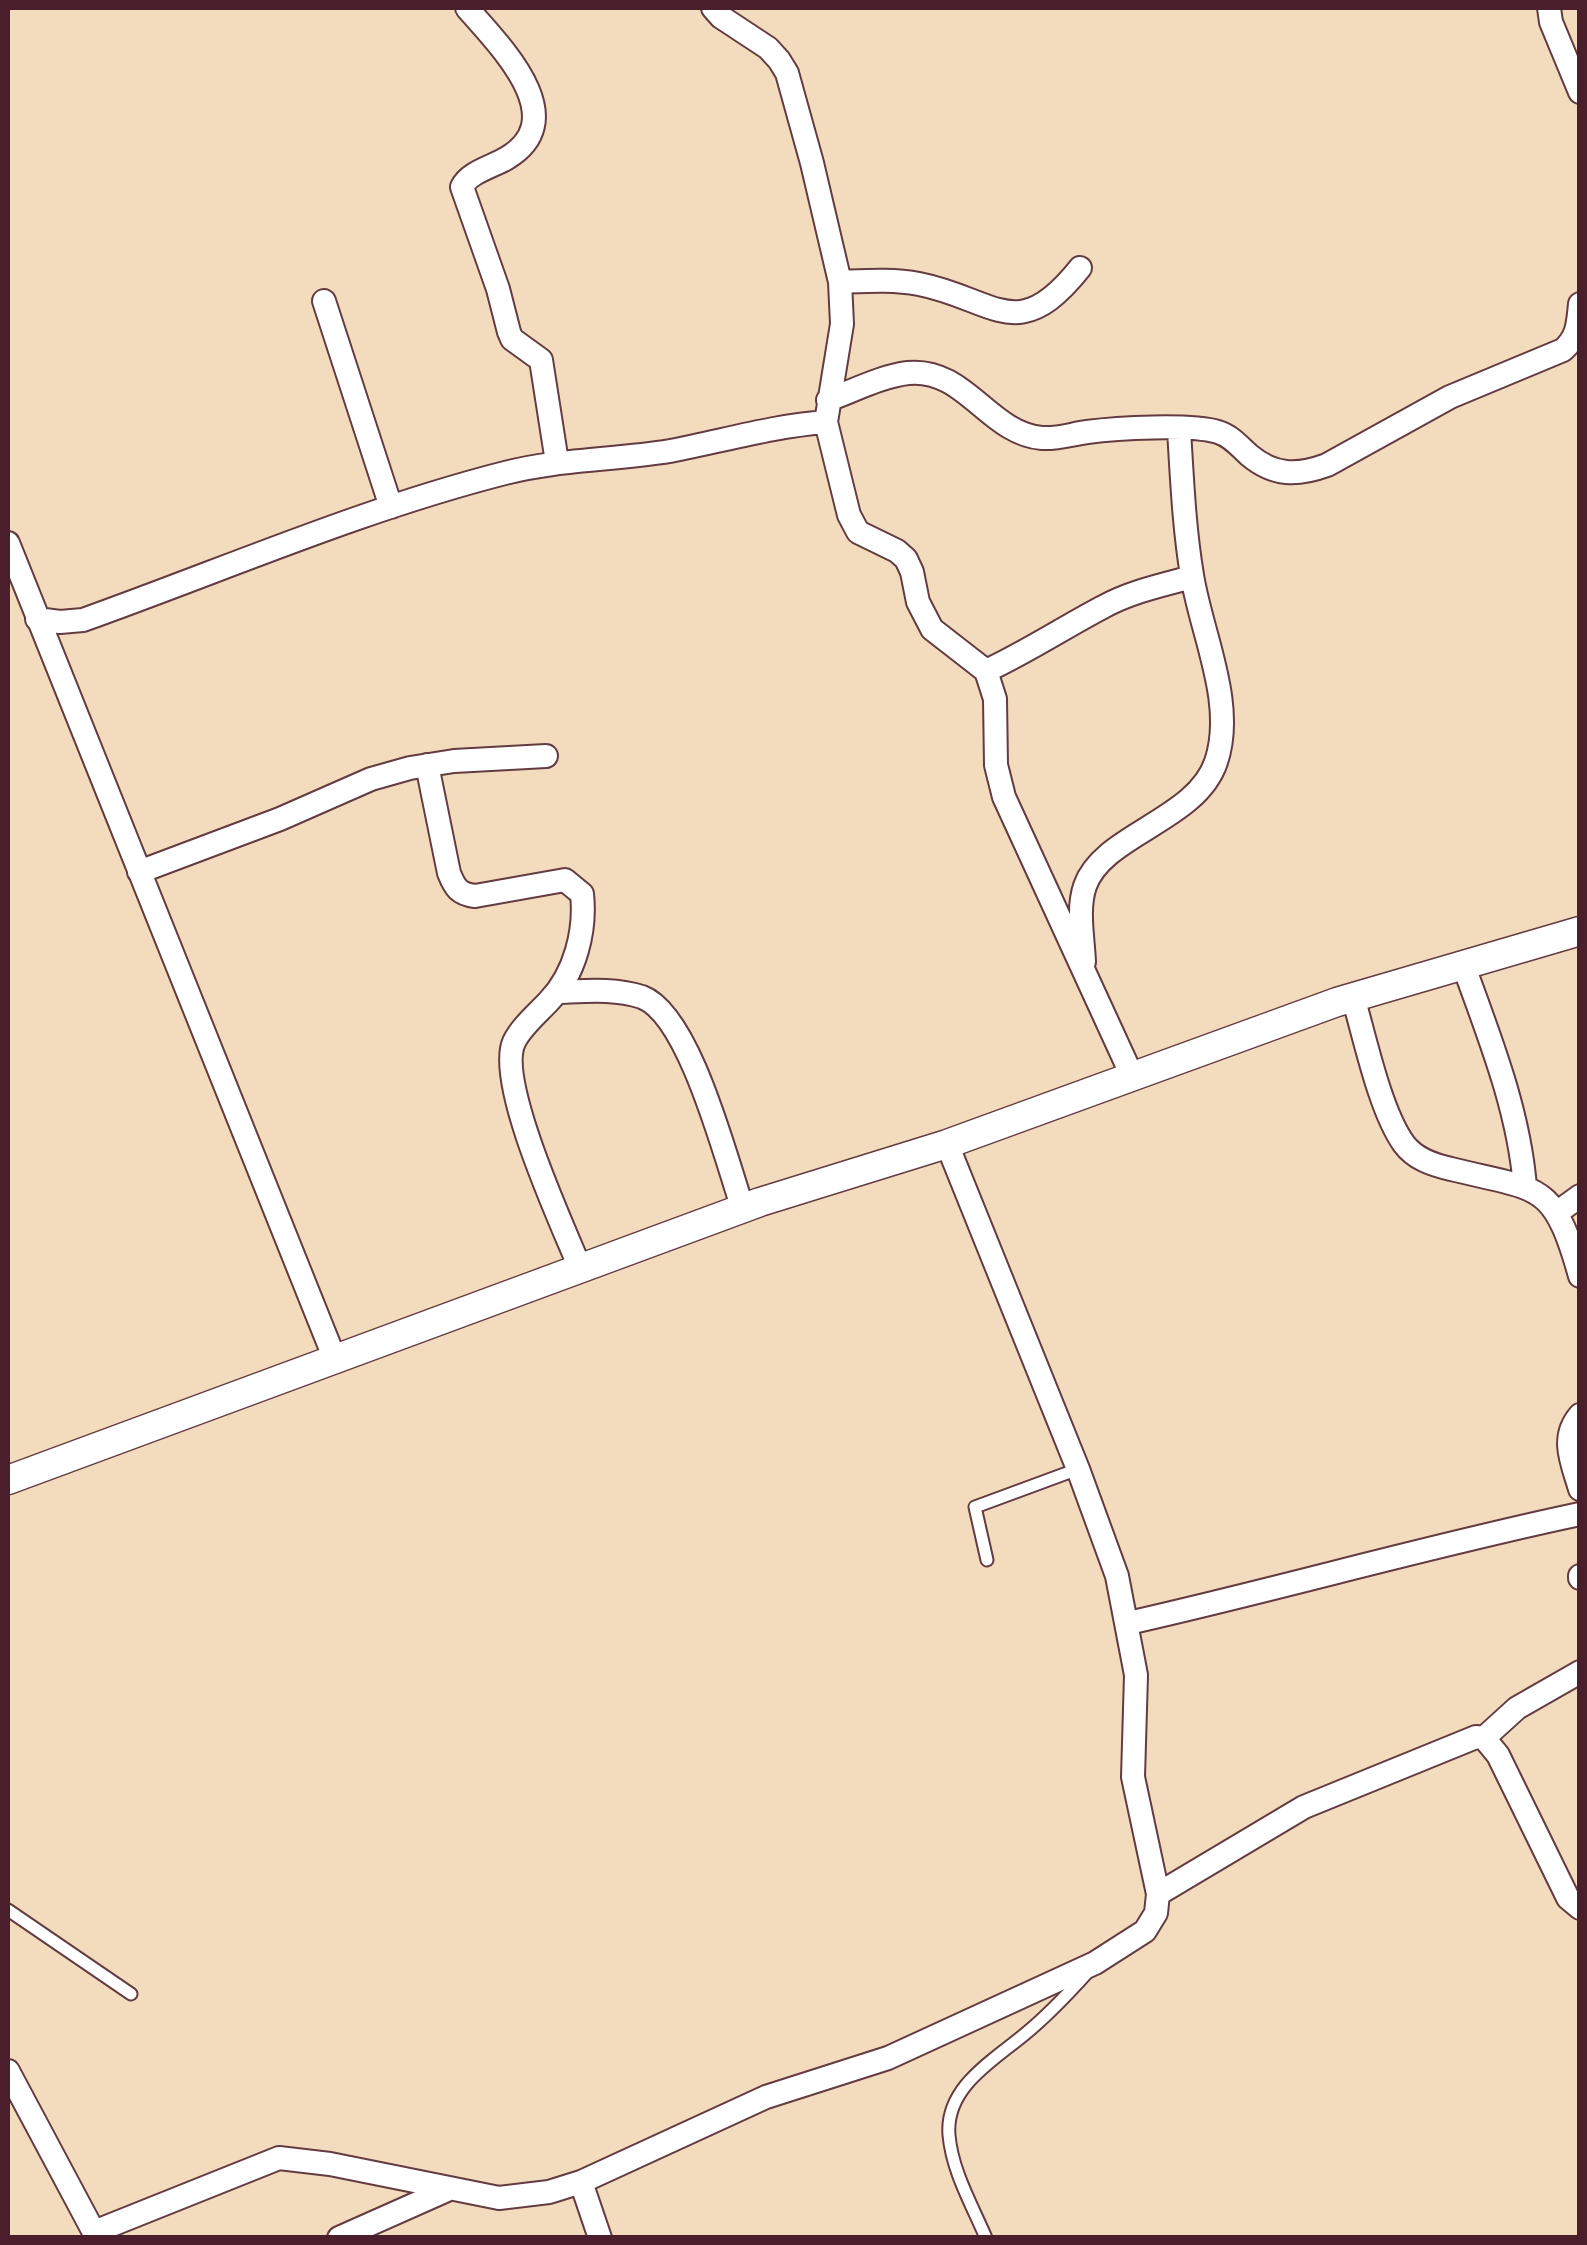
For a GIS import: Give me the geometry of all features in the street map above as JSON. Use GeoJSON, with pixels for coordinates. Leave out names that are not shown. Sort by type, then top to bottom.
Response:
{"type":"FeatureCollection","features":[{"type":"Feature","properties":{"kind":"street"},"geometry":{"type":"LineString","coordinates":[[468,8],[500,44],[535,107],[528,140],[510,156],[468,178],[462,187],[498,289],[508,332],[541,360],[557,462]]}},
{"type":"Feature","properties":{"kind":"street"},"geometry":{"type":"LineString","coordinates":[[713,8],[732,26],[768,48],[787,73],[840,282],[842,324],[827,411],[838,480],[849,515],[858,532],[906,559],[918,602],[932,628],[986,671],[996,699],[996,766],[1004,797],[1133,1078]]}},
{"type":"Feature","properties":{"kind":"street"},"geometry":{"type":"LineString","coordinates":[[1549,8],[1550,22],[1580,92]]}},
{"type":"Feature","properties":{"kind":"street"},"geometry":{"type":"LineString","coordinates":[[840,282],[917,284],[1008,312],[1034,310],[1057,297],[1080,268]]}},
{"type":"Feature","properties":{"kind":"street"},"geometry":{"type":"LineString","coordinates":[[324,302],[391,507]]}},
{"type":"Feature","properties":{"kind":"street"},"geometry":{"type":"LineString","coordinates":[[37,620],[82,620],[391,507],[508,472],[557,462],[669,451],[784,425],[827,411],[905,373],[928,373],[950,380],[1020,434],[1060,438],[1086,432],[1219,433],[1267,468],[1287,474],[1307,472],[1327,465],[1450,397],[1563,350],[1578,329],[1580,304]]}},
{"type":"Feature","properties":{"kind":"street"},"geometry":{"type":"LineString","coordinates":[[1085,976],[1082,908],[1086,884],[1100,864],[1200,790],[1215,766],[1222,738],[1218,694],[1192,577],[1179,430]]}},
{"type":"Feature","properties":{"kind":"street"},"geometry":{"type":"LineString","coordinates":[[8,543],[334,1357]]}},
{"type":"Feature","properties":{"kind":"street"},"geometry":{"type":"LineString","coordinates":[[986,671],[1047,641],[1105,605],[1192,577]]}},
{"type":"Feature","properties":{"kind":"street"},"geometry":{"type":"LineString","coordinates":[[140,872],[372,779],[427,765],[546,756]]}},
{"type":"Feature","properties":{"kind":"street"},"geometry":{"type":"LineString","coordinates":[[427,765],[454,887],[475,896],[565,880],[582,894],[584,909],[570,972],[558,992],[514,1041],[510,1065],[535,1154],[580,1268]]}},
{"type":"Feature","properties":{"kind":"street"},"geometry":{"type":"LineString","coordinates":[[8,1480],[743,1208],[946,1144],[1353,998],[1580,931]]}},
{"type":"Feature","properties":{"kind":"street"},"geometry":{"type":"LineString","coordinates":[[1464,964],[1502,1074],[1525,1187]]}},
{"type":"Feature","properties":{"kind":"street"},"geometry":{"type":"LineString","coordinates":[[558,992],[618,991],[646,998],[671,1020],[688,1051],[743,1208]]}},
{"type":"Feature","properties":{"kind":"street"},"geometry":{"type":"LineString","coordinates":[[1353,998],[1391,1118],[1404,1144],[1434,1165],[1525,1187],[1547,1198],[1567,1231],[1580,1276]]}},
{"type":"Feature","properties":{"kind":"street"},"geometry":{"type":"LineString","coordinates":[[8,2070],[96,2235],[280,2158],[330,2164],[499,2198],[549,2192],[581,2182],[766,2097],[888,2058],[1095,1963],[1145,1930],[1156,1913],[1158,1894],[1132,1778],[1136,1675],[1128,1623],[1116,1576],[1078,1470],[946,1144]]}},
{"type":"Feature","properties":{"kind":"street"},"geometry":{"type":"LineString","coordinates":[[1558,1212],[1580,1196]]}},
{"type":"Feature","properties":{"kind":"street"},"geometry":{"type":"LineString","coordinates":[[1580,1414],[1569,1431],[1568,1446],[1580,1489]]}},
{"type":"Feature","properties":{"kind":"street"},"geometry":{"type":"LineString","coordinates":[[1128,1623],[1475,1536],[1580,1514]]}},
{"type":"Feature","properties":{"kind":"street"},"geometry":{"type":"LineString","coordinates":[[1158,1894],[1304,1807],[1465,1740],[1484,1738],[1517,1708],[1580,1672]]}},
{"type":"Feature","properties":{"kind":"street"},"geometry":{"type":"LineString","coordinates":[[1484,1738],[1498,1755],[1568,1898],[1580,1908]]}},
{"type":"Feature","properties":{"kind":"street"},"geometry":{"type":"LineString","coordinates":[[581,2182],[600,2238]]}},
{"type":"Feature","properties":{"kind":"street"},"geometry":{"type":"LineString","coordinates":[[339,2238],[447,2190]]}},
{"type":"Feature","properties":{"kind":"lane"},"geometry":{"type":"LineString","coordinates":[[987,1560],[975,1508],[1078,1470]]}},
{"type":"Feature","properties":{"kind":"lane"},"geometry":{"type":"LineString","coordinates":[[8,1910],[132,1994]]}},
{"type":"Feature","properties":{"kind":"lane"},"geometry":{"type":"LineString","coordinates":[[986,2238],[954,2161],[948,2132],[952,2110],[963,2088],[982,2066],[1052,2010],[1095,1963]]}}]}
